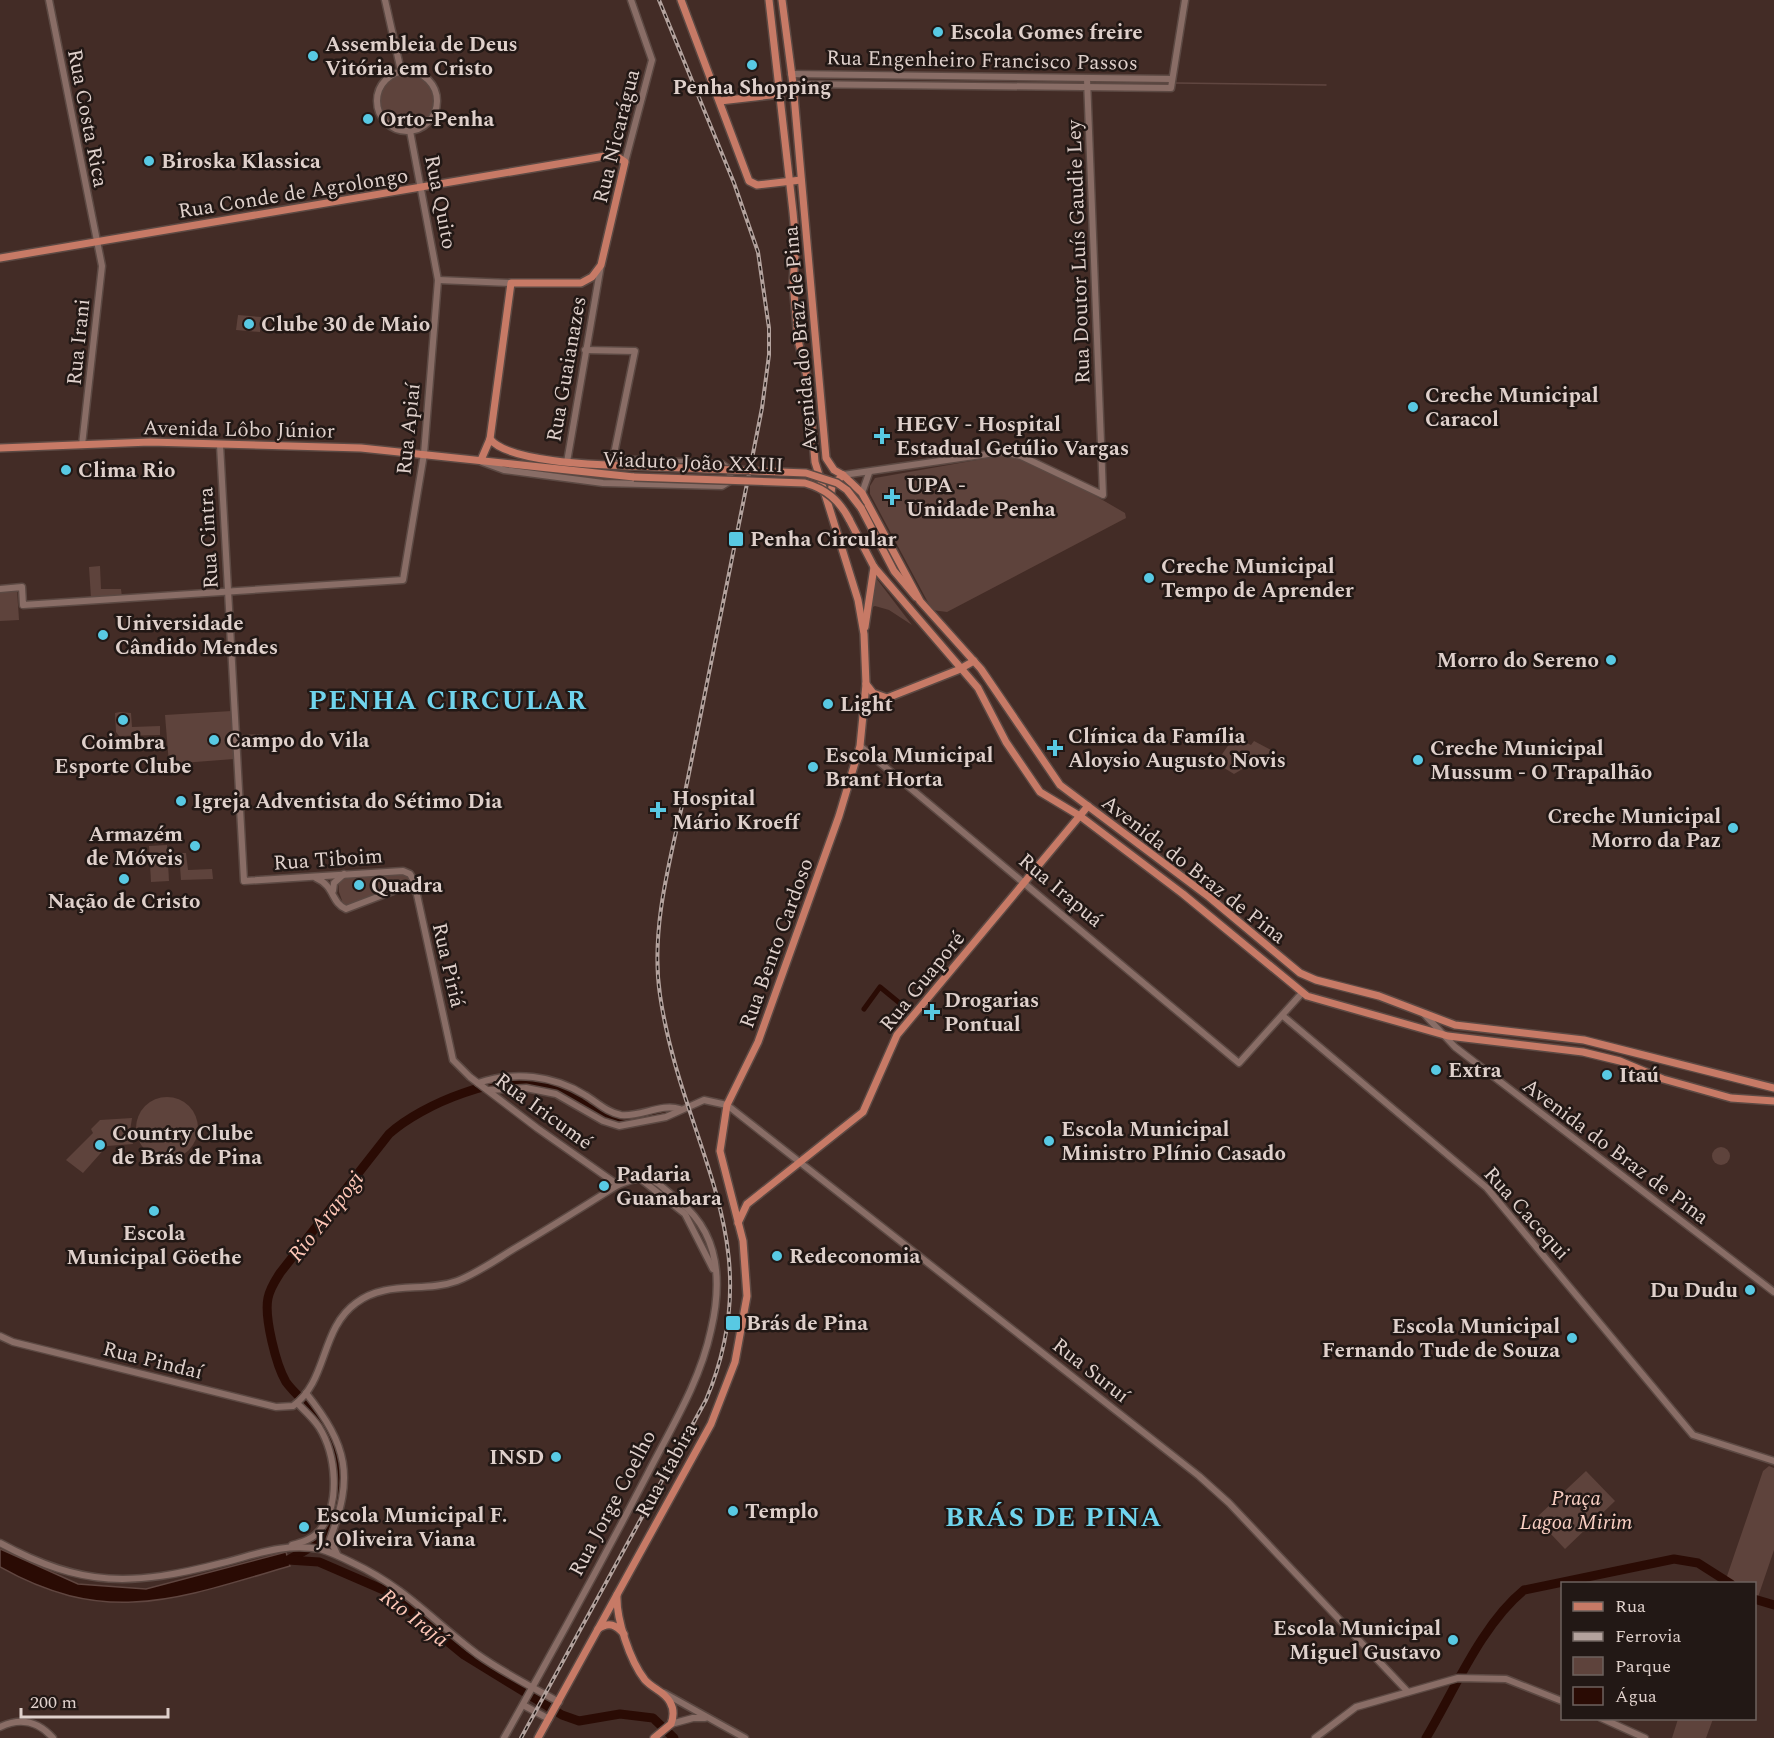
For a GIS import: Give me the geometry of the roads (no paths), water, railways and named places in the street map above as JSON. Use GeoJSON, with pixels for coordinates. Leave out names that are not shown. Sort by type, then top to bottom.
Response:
{"type":"FeatureCollection","features":[{"type":"Feature","properties":{"kind":"main road"},"geometry":{"type":"LineString","coordinates":[[681,0],[749,181],[758,185],[801,180]]}},
{"type":"Feature","properties":{"kind":"main road","name":"Avenida do Braz de Pina"},"geometry":{"type":"LineString","coordinates":[[769,0],[796,245],[793,282],[798,340],[808,381],[815,462],[858,600],[864,634]]}},
{"type":"Feature","properties":{"kind":"main road","name":"Avenida do Braz de Pina"},"geometry":{"type":"LineString","coordinates":[[782,0],[793,84],[826,458],[831,468],[860,490],[920,601],[974,661],[1052,776],[1209,897],[1299,973],[1316,980],[1379,996],[1424,1014]]}},
{"type":"Feature","properties":{"kind":"main road"},"geometry":{"type":"LineString","coordinates":[[720,101],[780,94]]}},
{"type":"Feature","properties":{"kind":"main road","name":"Rua Conde de Agrolongo"},"geometry":{"type":"LineString","coordinates":[[0,258],[605,156],[616,156],[625,162]]}},
{"type":"Feature","properties":{"kind":"main road","name":"Rua Nicarágua"},"geometry":{"type":"LineString","coordinates":[[601,265],[625,162]]}},
{"type":"Feature","properties":{"kind":"main road"},"geometry":{"type":"LineString","coordinates":[[479,460],[490,439],[511,283],[581,283],[591,277],[601,265]]}},
{"type":"Feature","properties":{"kind":"main road"},"geometry":{"type":"LineString","coordinates":[[490,439],[498,447],[512,453],[567,462],[806,473],[837,483],[847,490],[861,508],[894,571],[920,601]]}},
{"type":"Feature","properties":{"kind":"main road","name":"Avenida Lôbo Júnior"},"geometry":{"type":"LineString","coordinates":[[0,448],[150,442],[361,448],[503,463]]}},
{"type":"Feature","properties":{"kind":"main road","name":"Viaduto João XXIII"},"geometry":{"type":"LineString","coordinates":[[503,463],[634,477],[805,483],[827,492],[838,502],[874,567]]}},
{"type":"Feature","properties":{"kind":"main road"},"geometry":{"type":"LineString","coordinates":[[831,509],[830,490],[843,475]]}},
{"type":"Feature","properties":{"kind":"main road"},"geometry":{"type":"LineString","coordinates":[[830,490],[838,486],[860,490]]}},
{"type":"Feature","properties":{"kind":"main road"},"geometry":{"type":"LineString","coordinates":[[864,634],[874,567]]}},
{"type":"Feature","properties":{"kind":"main road","name":"Avenida do Braz de Pina"},"geometry":{"type":"LineString","coordinates":[[874,567],[963,668],[984,697],[1006,742],[1036,787],[1080,816],[1183,894],[1302,993],[1320,1002],[1439,1033]]}},
{"type":"Feature","properties":{"kind":"main road","name":"Rua Bento Cardoso"},"geometry":{"type":"LineString","coordinates":[[738,1222],[720,1151],[728,1105],[768,1015],[815,887],[860,746],[866,684],[864,634]]}},
{"type":"Feature","properties":{"kind":"main road"},"geometry":{"type":"LineString","coordinates":[[866,684],[873,693],[888,698],[963,668],[974,661]]}},
{"type":"Feature","properties":{"kind":"main road","name":"Rua Guaporé"},"geometry":{"type":"LineString","coordinates":[[738,1222],[747,1203],[863,1112],[897,1035],[1088,806]]}},
{"type":"Feature","properties":{"kind":"main road"},"geometry":{"type":"LineString","coordinates":[[1424,1014],[1460,1026],[1584,1040],[1774,1088]]}},
{"type":"Feature","properties":{"kind":"main road"},"geometry":{"type":"LineString","coordinates":[[1439,1033],[1593,1054],[1731,1098],[1774,1101]]}},
{"type":"Feature","properties":{"kind":"main road"},"geometry":{"type":"LineString","coordinates":[[733,1202],[738,1205],[747,1203]]}},
{"type":"Feature","properties":{"kind":"main road","name":"Rua Itabira"},"geometry":{"type":"LineString","coordinates":[[538,1738],[711,1424],[731,1376],[747,1296],[745,1253],[738,1222]]}},
{"type":"Feature","properties":{"kind":"main road"},"geometry":{"type":"LineString","coordinates":[[617,1593],[618,1610],[624,1634],[638,1668],[650,1685],[663,1693],[673,1708],[667,1728],[654,1738]]}},
{"type":"Feature","properties":{"kind":"main road"},"geometry":{"type":"LineString","coordinates":[[597,1629],[609,1624],[624,1634]]}},
{"type":"Feature","properties":{"kind":"street","name":"Rua Costa Rica"},"geometry":{"type":"LineString","coordinates":[[49,0],[97,242]]}},
{"type":"Feature","properties":{"kind":"street"},"geometry":{"type":"LineString","coordinates":[[385,0],[401,71]]}},
{"type":"Feature","properties":{"kind":"street","name":"Rua Nicarágua"},"geometry":{"type":"LineString","coordinates":[[625,162],[652,60],[631,0]]}},
{"type":"Feature","properties":{"kind":"street","name":"Rua Engenheiro Francisco Passos"},"geometry":{"type":"LineString","coordinates":[[793,84],[945,81],[1171,84],[1185,0]]}},
{"type":"Feature","properties":{"kind":"street"},"geometry":{"type":"LineString","coordinates":[[401,71],[416,72],[424,76],[437,93],[436,109],[428,122],[410,131],[394,128],[387,123],[379,113],[377,103],[378,91],[383,82],[401,71]]}},
{"type":"Feature","properties":{"kind":"street","name":"Rua Engenheiro Francisco Passos"},"geometry":{"type":"LineString","coordinates":[[791,74],[945,81]]}},
{"type":"Feature","properties":{"kind":"street"},"geometry":{"type":"LineString","coordinates":[[815,74],[815,84]]}},
{"type":"Feature","properties":{"kind":"street","name":"Rua Doutor Luís Gaudie Ley"},"geometry":{"type":"LineString","coordinates":[[869,473],[1002,452],[1022,456],[1103,495],[1087,83]]}},
{"type":"Feature","properties":{"kind":"street","name":"Rua Quito"},"geometry":{"type":"LineString","coordinates":[[410,131],[438,280]]}},
{"type":"Feature","properties":{"kind":"street","name":"Rua Irani"},"geometry":{"type":"LineString","coordinates":[[82,444],[101,283],[97,242]]}},
{"type":"Feature","properties":{"kind":"street","name":"Rua Nicarágua"},"geometry":{"type":"LineString","coordinates":[[598,282],[601,265]]}},
{"type":"Feature","properties":{"kind":"street"},"geometry":{"type":"LineString","coordinates":[[438,280],[511,283]]}},
{"type":"Feature","properties":{"kind":"street","name":"Rua Apiaí"},"geometry":{"type":"LineString","coordinates":[[227,592],[403,580],[424,454],[438,280]]}},
{"type":"Feature","properties":{"kind":"street","name":"Rua Guaianazes"},"geometry":{"type":"LineString","coordinates":[[567,462],[598,282]]}},
{"type":"Feature","properties":{"kind":"street","name":"Avenida Lôbo Júnior"},"geometry":{"type":"LineString","coordinates":[[479,460],[504,470],[603,483],[722,486],[730,481],[731,474],[727,467],[716,463],[617,459],[614,454],[635,351],[585,350]]}},
{"type":"Feature","properties":{"kind":"street","name":"Rua Cintra"},"geometry":{"type":"LineString","coordinates":[[220,445],[244,881]]}},
{"type":"Feature","properties":{"kind":"street"},"geometry":{"type":"LineString","coordinates":[[843,475],[869,473]]}},
{"type":"Feature","properties":{"kind":"street"},"geometry":{"type":"LineString","coordinates":[[860,490],[869,473]]}},
{"type":"Feature","properties":{"kind":"street"},"geometry":{"type":"LineString","coordinates":[[0,589],[22,587],[23,605],[227,592]]}},
{"type":"Feature","properties":{"kind":"street","name":"Rua Irapuá"},"geometry":{"type":"LineString","coordinates":[[860,746],[1239,1063],[1283,1016]]}},
{"type":"Feature","properties":{"kind":"street","name":"Rua Tiboim"},"geometry":{"type":"LineString","coordinates":[[244,881],[403,871],[413,877]]}},
{"type":"Feature","properties":{"kind":"street"},"geometry":{"type":"LineString","coordinates":[[333,891],[334,883],[345,874]]}},
{"type":"Feature","properties":{"kind":"street"},"geometry":{"type":"LineString","coordinates":[[313,877],[328,884],[340,906],[346,909],[394,890],[405,888],[416,890]]}},
{"type":"Feature","properties":{"kind":"street","name":"Rua Piriá"},"geometry":{"type":"LineString","coordinates":[[413,877],[453,1060]]}},
{"type":"Feature","properties":{"kind":"street"},"geometry":{"type":"LineString","coordinates":[[1283,1016],[1302,993]]}},
{"type":"Feature","properties":{"kind":"street","name":"Avenida do Braz de Pina"},"geometry":{"type":"LineString","coordinates":[[1424,1014],[1439,1033],[1489,1075],[1774,1292]]}},
{"type":"Feature","properties":{"kind":"street","name":"Rua Cacequi"},"geometry":{"type":"LineString","coordinates":[[1283,1016],[1487,1188],[1693,1436],[1774,1461]]}},
{"type":"Feature","properties":{"kind":"street","name":"Rua Iricumé"},"geometry":{"type":"LineString","coordinates":[[453,1060],[537,1128],[618,1185]]}},
{"type":"Feature","properties":{"kind":"street"},"geometry":{"type":"LineString","coordinates":[[484,1087],[506,1076],[531,1076],[573,1089],[619,1114],[637,1114],[671,1107],[680,1109]]}},
{"type":"Feature","properties":{"kind":"street"},"geometry":{"type":"LineString","coordinates":[[484,1087],[526,1088],[556,1094],[603,1121],[619,1126],[666,1117],[680,1109],[704,1101],[728,1105]]}},
{"type":"Feature","properties":{"kind":"street","name":"Rua Suruí"},"geometry":{"type":"LineString","coordinates":[[728,1105],[798,1163],[1199,1476],[1229,1503],[1408,1692]]}},
{"type":"Feature","properties":{"kind":"street"},"geometry":{"type":"LineString","coordinates":[[0,1543],[39,1563],[65,1571],[102,1579],[140,1581],[194,1570],[306,1541],[320,1529],[330,1503],[333,1485],[325,1438],[314,1419],[298,1402],[315,1378],[335,1325],[348,1309],[363,1298],[389,1290],[444,1284],[471,1275],[618,1185],[637,1177],[685,1214],[715,1273]]}},
{"type":"Feature","properties":{"kind":"street","name":"Rua Jorge Coelho"},"geometry":{"type":"LineString","coordinates":[[504,1738],[638,1492],[700,1370],[711,1330],[715,1273],[710,1239],[699,1219],[650,1178],[637,1177]]}},
{"type":"Feature","properties":{"kind":"street","name":"Rua Pindaí"},"geometry":{"type":"LineString","coordinates":[[1,1337],[276,1407],[293,1406],[298,1402]]}},
{"type":"Feature","properties":{"kind":"street"},"geometry":{"type":"LineString","coordinates":[[305,1394],[330,1424],[342,1458],[343,1499],[330,1539],[332,1548],[339,1556]]}},
{"type":"Feature","properties":{"kind":"street"},"geometry":{"type":"LineString","coordinates":[[289,1546],[321,1550],[339,1556],[400,1589],[478,1654],[531,1689],[558,1703]]}},
{"type":"Feature","properties":{"kind":"street"},"geometry":{"type":"LineString","coordinates":[[1315,1738],[1356,1707],[1458,1678],[1506,1679],[1561,1700]]}},
{"type":"Feature","properties":{"kind":"street"},"geometry":{"type":"LineString","coordinates":[[663,1693],[745,1738]]}},
{"type":"Feature","properties":{"kind":"street"},"geometry":{"type":"LineString","coordinates":[[524,1703],[551,1717]]}},
{"type":"Feature","properties":{"kind":"street"},"geometry":{"type":"LineString","coordinates":[[667,1728],[693,1718],[714,1721]]}},
{"type":"Feature","properties":{"kind":"street"},"geometry":{"type":"LineString","coordinates":[[1602,1720],[1645,1738]]}},
{"type":"Feature","properties":{"kind":"street"},"geometry":{"type":"LineString","coordinates":[[0,1727],[16,1721],[25,1721],[42,1727],[53,1738]]}},
{"type":"Feature","properties":{"kind":"water"},"geometry":{"type":"Polygon","coordinates":[[[0,1549],[78,1584],[146,1589],[286,1552],[290,1566],[178,1596],[144,1601],[110,1602],[75,1597],[39,1586],[0,1567],[0,1549]]]}},
{"type":"Feature","properties":{"kind":"waterway"},"geometry":{"type":"LineString","coordinates":[[873,82],[1084,83]]}},
{"type":"Feature","properties":{"kind":"waterway"},"geometry":{"type":"LineString","coordinates":[[1089,83],[1171,83]]}},
{"type":"Feature","properties":{"kind":"waterway"},"geometry":{"type":"LineString","coordinates":[[1175,83],[1326,85]]}},
{"type":"Feature","properties":{"kind":"waterway"},"geometry":{"type":"LineString","coordinates":[[864,1009],[880,987],[913,1014]]}},
{"type":"Feature","properties":{"kind":"waterway","name":"Rio Arapogi"},"geometry":{"type":"LineString","coordinates":[[290,1559],[318,1542],[331,1526],[340,1496],[340,1479],[334,1447],[328,1432],[316,1414],[286,1382],[282,1374],[269,1328],[268,1298],[280,1273],[389,1134],[421,1112],[442,1102],[486,1086],[508,1083],[529,1082],[547,1085],[613,1116],[644,1116],[666,1111]]}},
{"type":"Feature","properties":{"kind":"waterway"},"geometry":{"type":"LineString","coordinates":[[1563,1582],[1674,1559],[1698,1563],[1728,1582]]}},
{"type":"Feature","properties":{"kind":"waterway","name":"Rio Irajá"},"geometry":{"type":"LineString","coordinates":[[288,1560],[319,1562],[386,1591],[464,1655],[562,1715],[579,1721],[620,1714],[653,1718],[674,1738]]}},
{"type":"Feature","properties":{"kind":"waterway"},"geometry":{"type":"LineString","coordinates":[[1426,1738],[1482,1639],[1509,1604],[1524,1590],[1561,1582]]}},
{"type":"Feature","properties":{"kind":"waterway"},"geometry":{"type":"LineString","coordinates":[[1756,1600],[1774,1605]]}},
{"type":"Feature","properties":{"kind":"railway"},"geometry":{"type":"LineString","coordinates":[[521,1738],[706,1400],[724,1343],[730,1291],[727,1242],[716,1194],[671,1049],[660,995],[658,940],[665,883],[762,408],[769,355],[769,328],[758,252],[734,183],[659,0]]}},
{"type":"Feature","properties":{"kind":"place","name":"Escola Gomes freire"},"geometry":{"type":"Point","coordinates":[938,32]}},
{"type":"Feature","properties":{"kind":"place","name":"Assembleia de Deus Vitória em Cristo"},"geometry":{"type":"Point","coordinates":[313,56]}},
{"type":"Feature","properties":{"kind":"place","name":"Penha Shopping"},"geometry":{"type":"Point","coordinates":[752,65]}},
{"type":"Feature","properties":{"kind":"place","name":"Orto-Penha"},"geometry":{"type":"Point","coordinates":[368,119]}},
{"type":"Feature","properties":{"kind":"place","name":"Biroska Klassica"},"geometry":{"type":"Point","coordinates":[149,161]}},
{"type":"Feature","properties":{"kind":"place","name":"Clube 30 de Maio"},"geometry":{"type":"Point","coordinates":[249,324]}},
{"type":"Feature","properties":{"kind":"place","name":"Creche Municipal Caracol"},"geometry":{"type":"Point","coordinates":[1413,407]}},
{"type":"Feature","properties":{"kind":"place","name":"HEGV - Hospital Estadual Getúlio Vargas"},"geometry":{"type":"Point","coordinates":[882,436]}},
{"type":"Feature","properties":{"kind":"place","name":"Clima Rio"},"geometry":{"type":"Point","coordinates":[66,470]}},
{"type":"Feature","properties":{"kind":"place","name":"UPA - Unidade Penha"},"geometry":{"type":"Point","coordinates":[892,497]}},
{"type":"Feature","properties":{"kind":"place","name":"Penha Circular"},"geometry":{"type":"Point","coordinates":[736,539]}},
{"type":"Feature","properties":{"kind":"place","name":"Creche Municipal Tempo de Aprender"},"geometry":{"type":"Point","coordinates":[1149,578]}},
{"type":"Feature","properties":{"kind":"place","name":"Universidade Cândido Mendes"},"geometry":{"type":"Point","coordinates":[103,635]}},
{"type":"Feature","properties":{"kind":"place","name":"Morro do Sereno"},"geometry":{"type":"Point","coordinates":[1611,660]}},
{"type":"Feature","properties":{"kind":"place","name":"Light"},"geometry":{"type":"Point","coordinates":[828,704]}},
{"type":"Feature","properties":{"kind":"place","name":"Coimbra Esporte Clube"},"geometry":{"type":"Point","coordinates":[123,720]}},
{"type":"Feature","properties":{"kind":"place","name":"Campo do Vila"},"geometry":{"type":"Point","coordinates":[214,740]}},
{"type":"Feature","properties":{"kind":"place","name":"Clínica da Família Aloysio Augusto Novis"},"geometry":{"type":"Point","coordinates":[1055,748]}},
{"type":"Feature","properties":{"kind":"place","name":"Creche Municipal Mussum - O Trapalhão"},"geometry":{"type":"Point","coordinates":[1418,760]}},
{"type":"Feature","properties":{"kind":"place","name":"Escola Municipal Brant Horta"},"geometry":{"type":"Point","coordinates":[813,767]}},
{"type":"Feature","properties":{"kind":"place","name":"Igreja Adventista do Sétimo Dia"},"geometry":{"type":"Point","coordinates":[181,801]}},
{"type":"Feature","properties":{"kind":"place","name":"Hospital Mário Kroeff"},"geometry":{"type":"Point","coordinates":[658,810]}},
{"type":"Feature","properties":{"kind":"place","name":"Creche Municipal Morro da Paz"},"geometry":{"type":"Point","coordinates":[1733,828]}},
{"type":"Feature","properties":{"kind":"place","name":"Armazém de Móveis"},"geometry":{"type":"Point","coordinates":[195,846]}},
{"type":"Feature","properties":{"kind":"place","name":"Nação de Cristo"},"geometry":{"type":"Point","coordinates":[124,879]}},
{"type":"Feature","properties":{"kind":"place","name":"Quadra"},"geometry":{"type":"Point","coordinates":[359,885]}},
{"type":"Feature","properties":{"kind":"place","name":"Drogarias Pontual"},"geometry":{"type":"Point","coordinates":[932,1012]}},
{"type":"Feature","properties":{"kind":"place","name":"Extra"},"geometry":{"type":"Point","coordinates":[1436,1070]}},
{"type":"Feature","properties":{"kind":"place","name":"Itaú"},"geometry":{"type":"Point","coordinates":[1607,1075]}},
{"type":"Feature","properties":{"kind":"place","name":"Escola Municipal Ministro Plínio Casado"},"geometry":{"type":"Point","coordinates":[1049,1141]}},
{"type":"Feature","properties":{"kind":"place","name":"Country Clube de Brás de Pina"},"geometry":{"type":"Point","coordinates":[100,1145]}},
{"type":"Feature","properties":{"kind":"place","name":"Padaria Guanabara"},"geometry":{"type":"Point","coordinates":[604,1186]}},
{"type":"Feature","properties":{"kind":"place","name":"Escola Municipal Göethe"},"geometry":{"type":"Point","coordinates":[154,1211]}},
{"type":"Feature","properties":{"kind":"place","name":"Redeconomia"},"geometry":{"type":"Point","coordinates":[777,1256]}},
{"type":"Feature","properties":{"kind":"place","name":"Du Dudu"},"geometry":{"type":"Point","coordinates":[1750,1290]}},
{"type":"Feature","properties":{"kind":"place","name":"Brás de Pina"},"geometry":{"type":"Point","coordinates":[733,1323]}},
{"type":"Feature","properties":{"kind":"place","name":"Escola Municipal Fernando Tude de Souza"},"geometry":{"type":"Point","coordinates":[1572,1338]}},
{"type":"Feature","properties":{"kind":"place","name":"INSD"},"geometry":{"type":"Point","coordinates":[556,1457]}},
{"type":"Feature","properties":{"kind":"place","name":"Templo"},"geometry":{"type":"Point","coordinates":[733,1511]}},
{"type":"Feature","properties":{"kind":"place","name":"Escola Municipal F. J. Oliveira Viana"},"geometry":{"type":"Point","coordinates":[304,1527]}},
{"type":"Feature","properties":{"kind":"place","name":"Escola Municipal Miguel Gustavo"},"geometry":{"type":"Point","coordinates":[1453,1640]}},
{"type":"Feature","properties":{"kind":"district","name":"PENHA CIRCULAR"},"geometry":{"type":"Point","coordinates":[448,700]}},
{"type":"Feature","properties":{"kind":"district","name":"BRÁS DE PINA"},"geometry":{"type":"Point","coordinates":[1054,1517]}},
{"type":"Feature","properties":{"kind":"park label","name":"Praça Lagoa Mirim"},"geometry":{"type":"Point","coordinates":[1576,1510]}}]}
